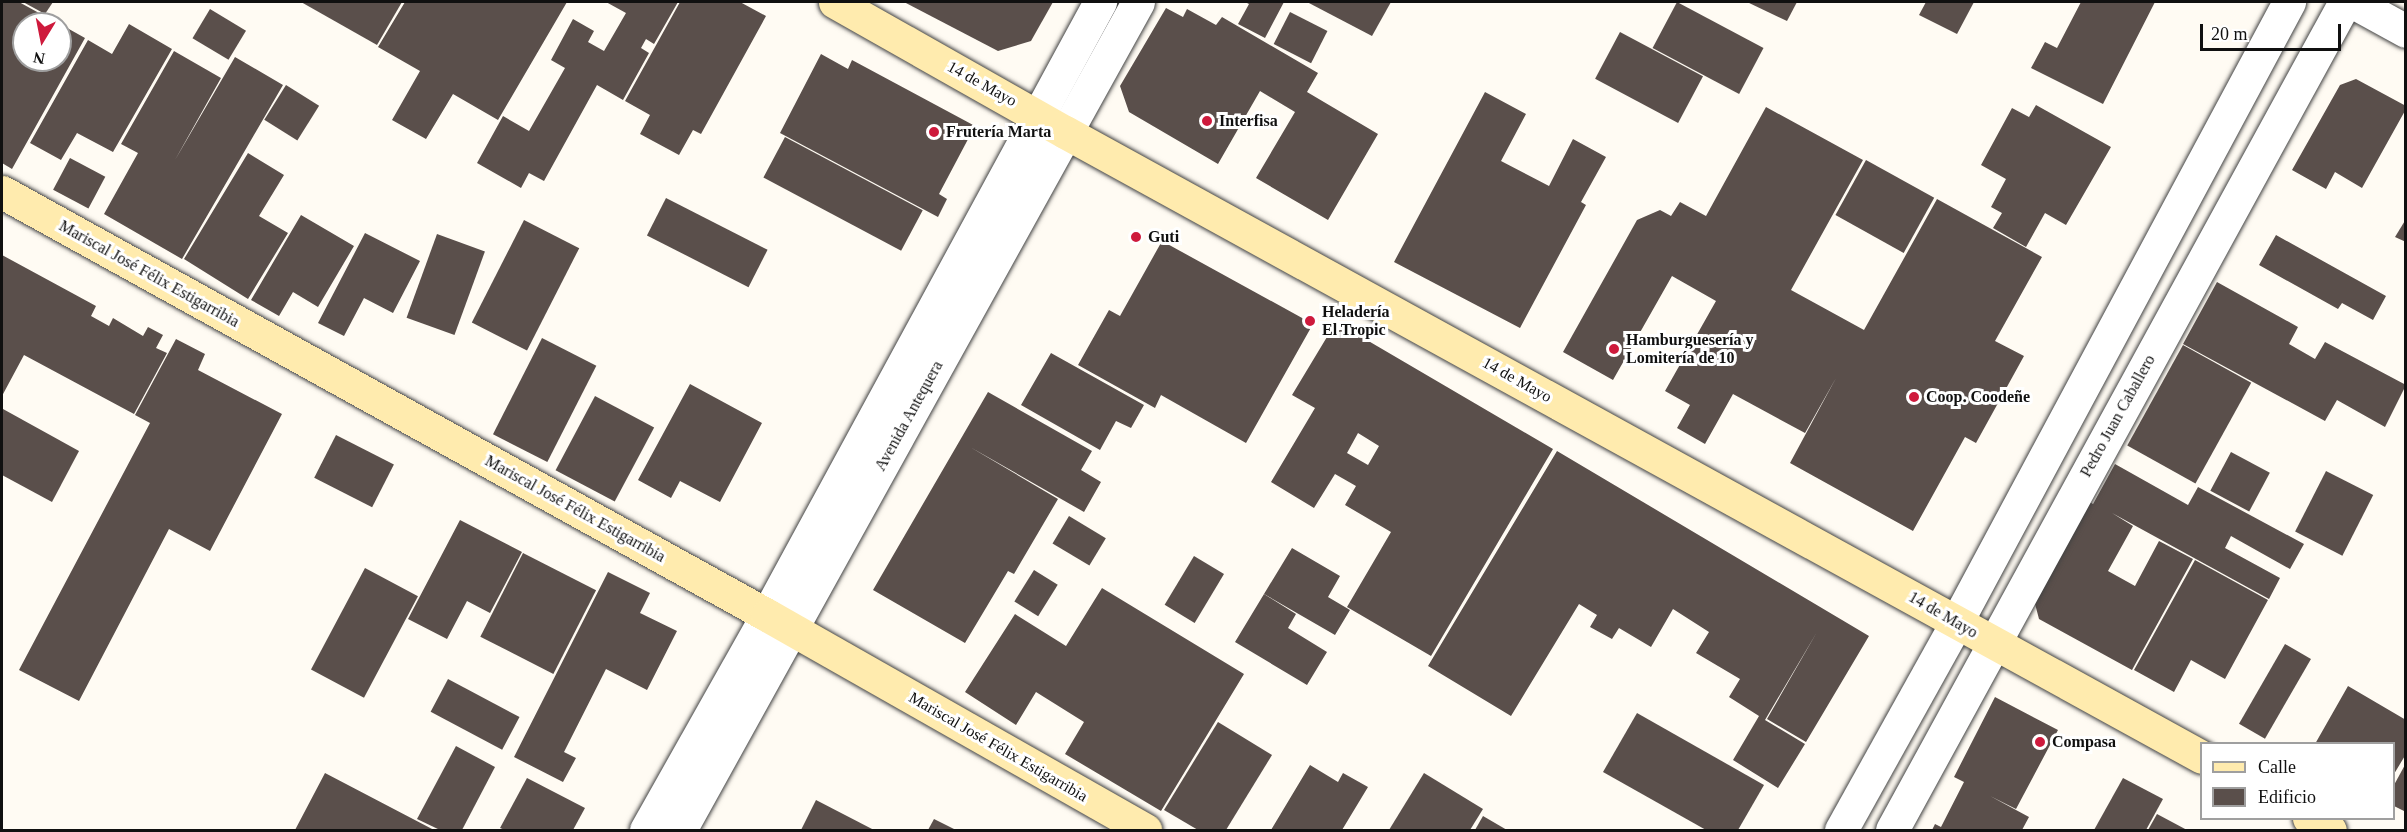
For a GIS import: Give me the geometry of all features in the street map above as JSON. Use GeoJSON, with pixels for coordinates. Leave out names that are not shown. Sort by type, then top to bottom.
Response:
{"type":"FeatureCollection","features":[{"type":"Feature","properties":{"kind":"main road","name":"14 de Mayo"},"geometry":{"type":"LineString","coordinates":[[835,2],[1993,644],[2093,695],[2200,756]]}},
{"type":"Feature","properties":{"kind":"main road","name":"Mariscal José Félix Estigarribia"},"geometry":{"type":"LineString","coordinates":[[2,192],[778,622],[1145,831]]}},
{"type":"Feature","properties":{"kind":"main road"},"geometry":{"type":"LineString","coordinates":[[2311,820],[2330,831]]}},
{"type":"Feature","properties":{"kind":"street","name":"Avenida Antequera"},"geometry":{"type":"LineString","coordinates":[[1052,124],[1100,2]]}},
{"type":"Feature","properties":{"kind":"street","name":"Avenida Antequera"},"geometry":{"type":"LineString","coordinates":[[646,831],[778,622],[1052,124],[1138,2]]}},
{"type":"Feature","properties":{"kind":"street"},"geometry":{"type":"LineString","coordinates":[[1841,831],[1956,623],[2289,2]]}},
{"type":"Feature","properties":{"kind":"street","name":"Pedro Juan Caballero"},"geometry":{"type":"LineString","coordinates":[[1892,831],[2345,2]]}},
{"type":"Feature","properties":{"kind":"street"},"geometry":{"type":"LineString","coordinates":[[2353,2],[2406,31]]}},
{"type":"Feature","properties":{"kind":"street","name":"Avenida Antequera"},"geometry":{"type":"LineString","coordinates":[[680,831],[778,622]]}},
{"type":"Feature","properties":{"kind":"building"},"geometry":{"type":"Polygon","coordinates":[[[2,2],[19,2],[37,12],[12,12],[12,72],[66,72],[12,169],[2,163],[2,2]]]}},
{"type":"Feature","properties":{"kind":"building"},"geometry":{"type":"Polygon","coordinates":[[[23,2],[53,2],[46,12],[41,12],[23,2]]]}},
{"type":"Feature","properties":{"kind":"building"},"geometry":{"type":"Polygon","coordinates":[[[301,2],[402,2],[377,45],[301,2]]]}},
{"type":"Feature","properties":{"kind":"building"},"geometry":{"type":"Polygon","coordinates":[[[405,2],[567,2],[498,120],[453,94],[426,139],[392,120],[420,71],[378,47],[405,2]]]}},
{"type":"Feature","properties":{"kind":"building"},"geometry":{"type":"Polygon","coordinates":[[[606,2],[678,2],[654,44],[646,39],[641,48],[649,53],[623,100],[597,85],[544,181],[529,173],[521,188],[477,163],[503,116],[529,131],[565,68],[551,60],[573,19],[594,31],[588,42],[604,51],[626,13],[606,2]]]}},
{"type":"Feature","properties":{"kind":"building"},"geometry":{"type":"Polygon","coordinates":[[[680,2],[740,2],[766,16],[701,134],[693,130],[679,155],[640,134],[650,115],[625,101],[680,2]]]}},
{"type":"Feature","properties":{"kind":"building"},"geometry":{"type":"Polygon","coordinates":[[[904,2],[1053,2],[1031,41],[998,51],[904,2]]]}},
{"type":"Feature","properties":{"kind":"building"},"geometry":{"type":"Polygon","coordinates":[[[1245,2],[1284,2],[1265,38],[1238,24],[1249,4],[1245,2]]]}},
{"type":"Feature","properties":{"kind":"building"},"geometry":{"type":"Polygon","coordinates":[[[1307,2],[1391,2],[1372,36],[1307,2]]]}},
{"type":"Feature","properties":{"kind":"building"},"geometry":{"type":"Polygon","coordinates":[[[1677,2],[1764,48],[1739,94],[1653,48],[1677,2]]]}},
{"type":"Feature","properties":{"kind":"building"},"geometry":{"type":"Polygon","coordinates":[[[1747,2],[1797,2],[1787,21],[1747,2]]]}},
{"type":"Feature","properties":{"kind":"building"},"geometry":{"type":"Polygon","coordinates":[[[1926,2],[1974,2],[1957,34],[1919,15],[1926,2]]]}},
{"type":"Feature","properties":{"kind":"building"},"geometry":{"type":"Polygon","coordinates":[[[2081,2],[2155,2],[2103,104],[2031,68],[2045,42],[2057,48],[2081,2]]]}},
{"type":"Feature","properties":{"kind":"building"},"geometry":{"type":"Polygon","coordinates":[[[1166,8],[1183,17],[1187,9],[1216,25],[1222,17],[1318,73],[1307,92],[1378,134],[1328,220],[1256,178],[1295,112],[1260,91],[1218,164],[1129,112],[1120,86],[1166,8]]]}},
{"type":"Feature","properties":{"kind":"building"},"geometry":{"type":"Polygon","coordinates":[[[210,9],[246,31],[228,60],[192,38],[210,9]]]}},
{"type":"Feature","properties":{"kind":"building"},"geometry":{"type":"Polygon","coordinates":[[[1290,12],[1327,31],[1311,63],[1274,44],[1290,12]]]}},
{"type":"Feature","properties":{"kind":"building"},"geometry":{"type":"Polygon","coordinates":[[[129,24],[172,49],[113,152],[77,133],[61,160],[30,143],[88,40],[112,54],[129,24]]]}},
{"type":"Feature","properties":{"kind":"building"},"geometry":{"type":"Polygon","coordinates":[[[72,31],[85,38],[72,61],[72,31]]]}},
{"type":"Feature","properties":{"kind":"building"},"geometry":{"type":"Polygon","coordinates":[[[1620,32],[1703,76],[1678,123],[1595,79],[1620,32]]]}},
{"type":"Feature","properties":{"kind":"building"},"geometry":{"type":"Polygon","coordinates":[[[174,51],[221,78],[175,160],[235,57],[283,85],[182,259],[104,214],[138,153],[121,144],[174,51]]]}},
{"type":"Feature","properties":{"kind":"building"},"geometry":{"type":"Polygon","coordinates":[[[821,54],[848,69],[852,60],[975,126],[939,194],[947,199],[938,217],[780,133],[821,54]]]}},
{"type":"Feature","properties":{"kind":"building"},"geometry":{"type":"Polygon","coordinates":[[[2356,79],[2406,106],[2406,109],[2362,188],[2335,172],[2326,189],[2292,170],[2340,85],[2356,79]]]}},
{"type":"Feature","properties":{"kind":"building"},"geometry":{"type":"Polygon","coordinates":[[[286,85],[319,106],[297,140],[264,120],[286,85]]]}},
{"type":"Feature","properties":{"kind":"building"},"geometry":{"type":"Polygon","coordinates":[[[1485,92],[1526,114],[1501,161],[1549,186],[1573,139],[1606,157],[1581,202],[1586,205],[1520,328],[1394,262],[1485,92]]]}},
{"type":"Feature","properties":{"kind":"building"},"geometry":{"type":"Polygon","coordinates":[[[2036,105],[2111,147],[2066,225],[2045,213],[2026,247],[1993,228],[2002,213],[1991,207],[2006,179],[1981,165],[2012,108],[2029,117],[2036,105]]]}},
{"type":"Feature","properties":{"kind":"building"},"geometry":{"type":"Polygon","coordinates":[[[1766,107],[1863,160],[1791,290],[1864,330],[1937,199],[2042,257],[1995,341],[2024,356],[1976,443],[1965,437],[1913,531],[1790,463],[1836,378],[1805,433],[1733,394],[1705,444],[1677,428],[1690,405],[1665,391],[1716,301],[1672,276],[1613,380],[1563,352],[1637,220],[1660,210],[1671,216],[1680,202],[1706,216],[1766,107]]]}},
{"type":"Feature","properties":{"kind":"building"},"geometry":{"type":"Polygon","coordinates":[[[785,137],[923,210],[901,251],[763,178],[785,137]]]}},
{"type":"Feature","properties":{"kind":"building"},"geometry":{"type":"Polygon","coordinates":[[[248,153],[284,175],[259,216],[288,233],[248,299],[184,259],[248,153]]]}},
{"type":"Feature","properties":{"kind":"building"},"geometry":{"type":"Polygon","coordinates":[[[70,158],[105,177],[88,209],[53,190],[70,158]]]}},
{"type":"Feature","properties":{"kind":"building"},"geometry":{"type":"Polygon","coordinates":[[[1866,160],[1934,198],[1904,253],[1835,215],[1866,160]]]}},
{"type":"Feature","properties":{"kind":"building"},"geometry":{"type":"Polygon","coordinates":[[[666,198],[768,250],[749,287],[647,235],[666,198]]]}},
{"type":"Feature","properties":{"kind":"building"},"geometry":{"type":"Polygon","coordinates":[[[301,215],[354,246],[318,307],[293,292],[279,316],[251,300],[301,215]]]}},
{"type":"Feature","properties":{"kind":"building"},"geometry":{"type":"Polygon","coordinates":[[[2406,219],[2406,242],[2395,237],[2406,219]]]}},
{"type":"Feature","properties":{"kind":"building"},"geometry":{"type":"Polygon","coordinates":[[[524,220],[579,248],[527,351],[472,322],[524,220]]]}},
{"type":"Feature","properties":{"kind":"building"},"geometry":{"type":"Polygon","coordinates":[[[365,233],[420,261],[393,313],[364,298],[344,336],[318,323],[365,233]]]}},
{"type":"Feature","properties":{"kind":"building"},"geometry":{"type":"Polygon","coordinates":[[[437,234],[485,251],[454,335],[407,318],[437,234]]]}},
{"type":"Feature","properties":{"kind":"building"},"geometry":{"type":"Polygon","coordinates":[[[2276,235],[2386,296],[2373,320],[2342,303],[2338,309],[2259,265],[2276,235]]]}},
{"type":"Feature","properties":{"kind":"building"},"geometry":{"type":"Polygon","coordinates":[[[1162,241],[1313,324],[1246,443],[1161,395],[1155,408],[1078,365],[1109,310],[1120,316],[1162,241]]]}},
{"type":"Feature","properties":{"kind":"building"},"geometry":{"type":"Polygon","coordinates":[[[2,255],[96,306],[91,316],[109,326],[113,318],[143,336],[148,327],[163,335],[156,348],[167,353],[134,414],[24,355],[2,396],[2,255]]]}},
{"type":"Feature","properties":{"kind":"building"},"geometry":{"type":"Polygon","coordinates":[[[2217,282],[2298,327],[2289,344],[2315,359],[2325,342],[2406,385],[2385,427],[2337,400],[2325,421],[2183,344],[2217,282]]]}},
{"type":"Feature","properties":{"kind":"building"},"geometry":{"type":"Polygon","coordinates":[[[1336,322],[1553,449],[1431,656],[1347,607],[1391,532],[1345,505],[1356,486],[1335,474],[1314,508],[1271,482],[1315,408],[1292,395],[1336,322]],[[1358,433],[1347,453],[1368,465],[1379,446],[1358,433]]]}},
{"type":"Feature","properties":{"kind":"building"},"geometry":{"type":"Polygon","coordinates":[[[542,338],[596,366],[547,462],[493,434],[542,338]]]}},
{"type":"Feature","properties":{"kind":"building"},"geometry":{"type":"Polygon","coordinates":[[[176,339],[205,354],[198,370],[282,414],[210,551],[169,529],[79,701],[19,670],[150,423],[135,415],[176,339]]]}},
{"type":"Feature","properties":{"kind":"building"},"geometry":{"type":"Polygon","coordinates":[[[2183,345],[2251,383],[2195,483],[2127,446],[2183,345]]]}},
{"type":"Feature","properties":{"kind":"building"},"geometry":{"type":"Polygon","coordinates":[[[1051,353],[1144,405],[1131,428],[1116,421],[1100,450],[1021,405],[1051,353]]]}},
{"type":"Feature","properties":{"kind":"building"},"geometry":{"type":"Polygon","coordinates":[[[690,384],[762,423],[720,502],[680,481],[671,498],[638,480],[690,384]]]}},
{"type":"Feature","properties":{"kind":"building"},"geometry":{"type":"Polygon","coordinates":[[[988,392],[1092,451],[1081,470],[1101,482],[1084,512],[970,447],[1058,499],[1014,574],[1008,571],[965,643],[873,590],[988,392]]]}},
{"type":"Feature","properties":{"kind":"building"},"geometry":{"type":"Polygon","coordinates":[[[595,396],[654,427],[615,502],[556,470],[595,396]]]}},
{"type":"Feature","properties":{"kind":"building"},"geometry":{"type":"Polygon","coordinates":[[[3,409],[79,451],[52,502],[2,475],[3,409]]]}},
{"type":"Feature","properties":{"kind":"building"},"geometry":{"type":"Polygon","coordinates":[[[336,435],[394,465],[372,507],[314,478],[336,435]]]}},
{"type":"Feature","properties":{"kind":"building"},"geometry":{"type":"Polygon","coordinates":[[[1557,451],[1869,636],[1806,742],[1767,719],[1817,632],[1765,720],[1805,744],[1778,788],[1733,760],[1759,716],[1729,697],[1740,679],[1696,653],[1709,632],[1673,609],[1651,647],[1619,628],[1612,639],[1590,627],[1597,615],[1579,604],[1511,716],[1428,666],[1557,451]]]}},
{"type":"Feature","properties":{"kind":"building"},"geometry":{"type":"Polygon","coordinates":[[[2231,452],[2270,473],[2249,512],[2210,491],[2231,452]]]}},
{"type":"Feature","properties":{"kind":"building"},"geometry":{"type":"Polygon","coordinates":[[[2115,464],[2188,505],[2198,487],[2304,544],[2290,569],[2231,536],[2225,548],[2280,578],[2269,599],[2112,513],[2133,526],[2108,571],[2135,586],[2159,541],[2193,559],[2132,670],[2039,619],[2034,600],[2088,501],[2093,504],[2115,464]]]}},
{"type":"Feature","properties":{"kind":"building"},"geometry":{"type":"Polygon","coordinates":[[[2326,471],[2373,495],[2342,556],[2295,532],[2326,471]]]}},
{"type":"Feature","properties":{"kind":"building"},"geometry":{"type":"Polygon","coordinates":[[[1069,516],[1106,538],[1089,566],[1053,543],[1069,516]]]}},
{"type":"Feature","properties":{"kind":"building"},"geometry":{"type":"Polygon","coordinates":[[[460,520],[522,552],[490,613],[467,601],[447,639],[408,619],[460,520]]]}},
{"type":"Feature","properties":{"kind":"building"},"geometry":{"type":"Polygon","coordinates":[[[1292,548],[1340,576],[1328,597],[1350,610],[1335,635],[1264,594],[1292,548]]]}},
{"type":"Feature","properties":{"kind":"building"},"geometry":{"type":"Polygon","coordinates":[[[523,553],[596,590],[553,674],[480,637],[523,553]]]}},
{"type":"Feature","properties":{"kind":"building"},"geometry":{"type":"Polygon","coordinates":[[[1194,556],[1224,574],[1195,623],[1165,605],[1194,556]]]}},
{"type":"Feature","properties":{"kind":"building"},"geometry":{"type":"Polygon","coordinates":[[[2195,560],[2268,600],[2225,679],[2191,660],[2174,692],[2134,670],[2195,560]]]}},
{"type":"Feature","properties":{"kind":"building"},"geometry":{"type":"Polygon","coordinates":[[[365,568],[418,596],[364,698],[311,670],[365,568]]]}},
{"type":"Feature","properties":{"kind":"building"},"geometry":{"type":"Polygon","coordinates":[[[1034,570],[1058,585],[1038,616],[1014,601],[1034,570]]]}},
{"type":"Feature","properties":{"kind":"building"},"geometry":{"type":"Polygon","coordinates":[[[608,572],[650,593],[640,613],[677,631],[647,690],[606,669],[564,752],[576,758],[563,782],[514,757],[608,572]]]}},
{"type":"Feature","properties":{"kind":"building"},"geometry":{"type":"Polygon","coordinates":[[[1102,588],[1244,674],[1161,811],[1065,754],[1084,722],[1036,692],[1016,725],[965,692],[1015,614],[1066,646],[1102,588]]]}},
{"type":"Feature","properties":{"kind":"building"},"geometry":{"type":"Polygon","coordinates":[[[1264,594],[1296,614],[1288,628],[1327,652],[1307,685],[1235,642],[1264,594]]]}},
{"type":"Feature","properties":{"kind":"building"},"geometry":{"type":"Polygon","coordinates":[[[2285,644],[2311,659],[2265,739],[2239,724],[2285,644]]]}},
{"type":"Feature","properties":{"kind":"building"},"geometry":{"type":"Polygon","coordinates":[[[448,679],[520,717],[502,750],[431,712],[448,679]]]}},
{"type":"Feature","properties":{"kind":"building"},"geometry":{"type":"Polygon","coordinates":[[[2348,686],[2406,720],[2406,754],[2395,772],[2395,742],[2316,742],[2348,686]]]}},
{"type":"Feature","properties":{"kind":"building"},"geometry":{"type":"Polygon","coordinates":[[[1995,697],[2058,730],[2016,809],[1990,796],[2029,817],[2022,830],[1932,830],[1935,824],[1941,827],[1964,782],[1954,777],[1995,697]]]}},
{"type":"Feature","properties":{"kind":"building"},"geometry":{"type":"Polygon","coordinates":[[[1637,713],[1764,785],[1738,830],[1706,830],[1603,772],[1637,713]]]}},
{"type":"Feature","properties":{"kind":"building"},"geometry":{"type":"Polygon","coordinates":[[[1218,722],[1272,755],[1226,830],[1198,830],[1164,810],[1218,722]]]}},
{"type":"Feature","properties":{"kind":"building"},"geometry":{"type":"Polygon","coordinates":[[[456,746],[495,767],[462,830],[440,830],[417,819],[456,746]]]}},
{"type":"Feature","properties":{"kind":"building"},"geometry":{"type":"Polygon","coordinates":[[[2406,763],[2406,812],[2395,806],[2395,783],[2406,763]]]}},
{"type":"Feature","properties":{"kind":"building"},"geometry":{"type":"Polygon","coordinates":[[[1310,765],[1338,782],[1343,773],[1368,787],[1342,830],[1271,830],[1310,765]]]}},
{"type":"Feature","properties":{"kind":"building"},"geometry":{"type":"Polygon","coordinates":[[[325,773],[390,807],[434,830],[295,830],[325,773]]]}},
{"type":"Feature","properties":{"kind":"building"},"geometry":{"type":"Polygon","coordinates":[[[1424,773],[1483,809],[1470,830],[1389,830],[1424,773]]]}},
{"type":"Feature","properties":{"kind":"building"},"geometry":{"type":"Polygon","coordinates":[[[527,778],[585,808],[573,830],[505,830],[500,828],[527,778]]]}},
{"type":"Feature","properties":{"kind":"building"},"geometry":{"type":"Polygon","coordinates":[[[2123,778],[2163,799],[2146,830],[2094,830],[2123,778]]]}},
{"type":"Feature","properties":{"kind":"building"},"geometry":{"type":"Polygon","coordinates":[[[816,800],[874,830],[801,830],[816,800]]]}},
{"type":"Feature","properties":{"kind":"building"},"geometry":{"type":"Polygon","coordinates":[[[2157,814],[2187,830],[2148,830],[2157,814]]]}},
{"type":"Feature","properties":{"kind":"building"},"geometry":{"type":"Polygon","coordinates":[[[1483,816],[1507,830],[1475,830],[1483,816]]]}},
{"type":"Feature","properties":{"kind":"building"},"geometry":{"type":"Polygon","coordinates":[[[934,819],[956,830],[928,830],[934,819]]]}},
{"type":"Feature","properties":{"kind":"place","name":"Interfisa"},"geometry":{"type":"Point","coordinates":[1207,121]}},
{"type":"Feature","properties":{"kind":"place","name":"Frutería Marta"},"geometry":{"type":"Point","coordinates":[934,132]}},
{"type":"Feature","properties":{"kind":"place","name":"Guti"},"geometry":{"type":"Point","coordinates":[1136,237]}},
{"type":"Feature","properties":{"kind":"place","name":"Heladería El Tropic"},"geometry":{"type":"Point","coordinates":[1310,321]}},
{"type":"Feature","properties":{"kind":"place","name":"Hamburguesería y Lomitería de 10"},"geometry":{"type":"Point","coordinates":[1614,349]}},
{"type":"Feature","properties":{"kind":"place","name":"Coop. Coodeñe"},"geometry":{"type":"Point","coordinates":[1914,397]}},
{"type":"Feature","properties":{"kind":"place","name":"Compasa"},"geometry":{"type":"Point","coordinates":[2040,742]}}]}
